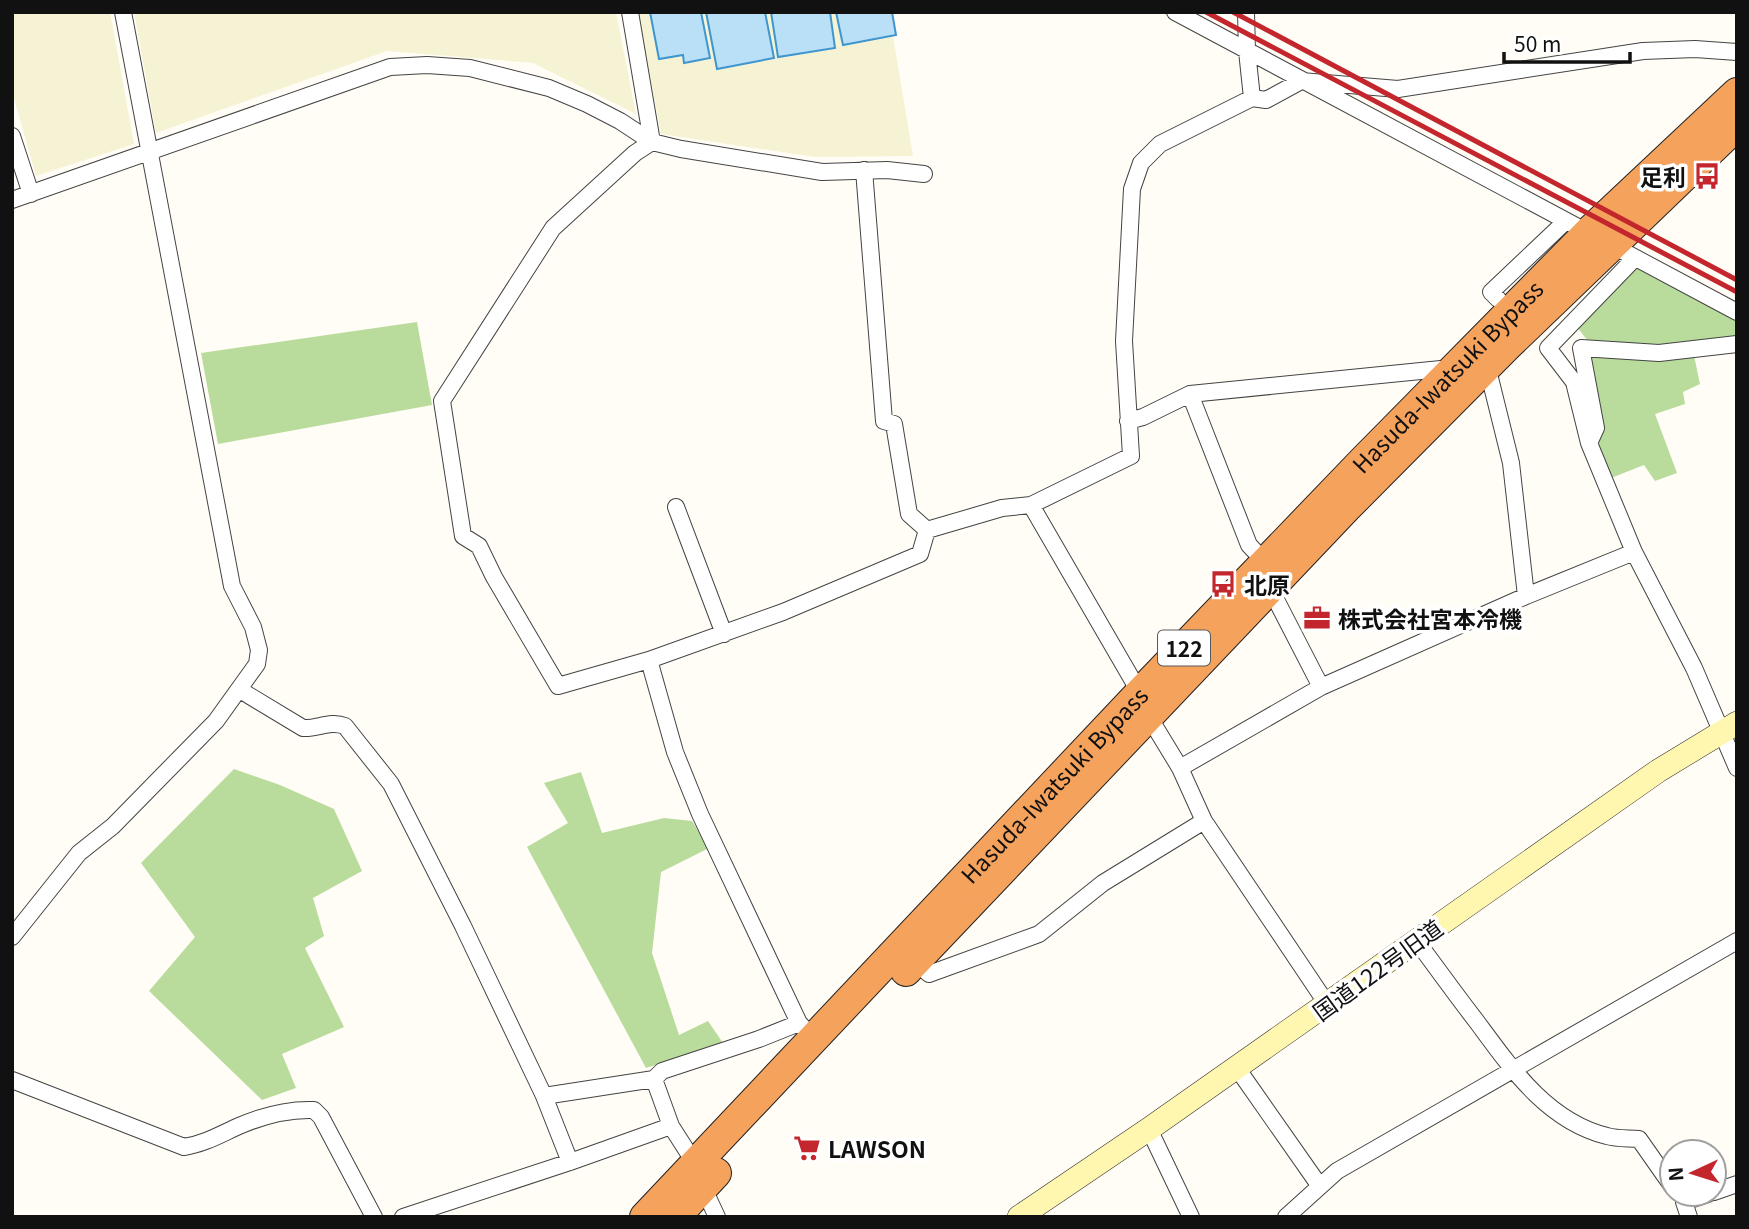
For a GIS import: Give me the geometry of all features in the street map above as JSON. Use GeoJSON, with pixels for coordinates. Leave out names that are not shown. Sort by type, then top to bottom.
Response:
{"type":"FeatureCollection","features":[{"type":"Feature","properties":{"kind":"highway","name":"Hasuda-Iwatsuki Bypass"},"geometry":{"type":"LineString","coordinates":[[1268,575],[1487,366],[1600,239],[1737,93]]}},
{"type":"Feature","properties":{"kind":"highway","name":"Hasuda-Iwatsuki Bypass"},"geometry":{"type":"LineString","coordinates":[[645,1217],[700,1176],[915,962],[1145,705],[1268,575],[1455,368],[1600,239],[1737,125]]}},
{"type":"Feature","properties":{"kind":"highway","name":"Hasuda-Iwatsuki Bypass"},"geometry":{"type":"LineString","coordinates":[[675,1217],[700,1176],[806,1031],[1145,705]]}},
{"type":"Feature","properties":{"kind":"street"},"geometry":{"type":"LineString","coordinates":[[12,937],[79,853],[113,826],[216,721],[257,664],[259,650],[253,627],[232,586],[123,12]]}},
{"type":"Feature","properties":{"kind":"street"},"geometry":{"type":"LineString","coordinates":[[630,12],[652,142]]}},
{"type":"Feature","properties":{"kind":"street"},"geometry":{"type":"LineString","coordinates":[[1175,12],[1737,312]]}},
{"type":"Feature","properties":{"kind":"street"},"geometry":{"type":"LineString","coordinates":[[1246,12],[1252,98]]}},
{"type":"Feature","properties":{"kind":"street"},"geometry":{"type":"LineString","coordinates":[[927,530],[1002,508],[1031,505],[1131,456],[1124,341],[1132,189],[1141,163],[1160,144],[1252,98],[1266,100],[1301,81],[1398,89],[1643,51],[1695,49],[1737,52]]}},
{"type":"Feature","properties":{"kind":"street"},"geometry":{"type":"LineString","coordinates":[[12,200],[390,67],[426,65],[470,68],[549,88],[620,121],[652,142],[822,172],[887,170],[924,174]]}},
{"type":"Feature","properties":{"kind":"street"},"geometry":{"type":"LineString","coordinates":[[12,136],[31,194]]}},
{"type":"Feature","properties":{"kind":"street"},"geometry":{"type":"LineString","coordinates":[[652,142],[635,153],[554,228],[442,401],[463,536],[479,546],[558,686],[649,660],[836,591],[920,554],[927,530]]}},
{"type":"Feature","properties":{"kind":"street"},"geometry":{"type":"LineString","coordinates":[[864,170],[884,421],[894,424],[909,514],[927,530]]}},
{"type":"Feature","properties":{"kind":"street"},"geometry":{"type":"LineString","coordinates":[[1498,299],[1491,292],[1600,239]]}},
{"type":"Feature","properties":{"kind":"street"},"geometry":{"type":"LineString","coordinates":[[1600,239],[1548,348],[1574,382],[1589,443],[1633,552],[1729,728],[1737,768]]}},
{"type":"Feature","properties":{"kind":"street"},"geometry":{"type":"LineString","coordinates":[[1589,443],[1596,428],[1581,348],[1659,353],[1737,344]]}},
{"type":"Feature","properties":{"kind":"street"},"geometry":{"type":"LineString","coordinates":[[1487,366],[1511,463],[1525,596]]}},
{"type":"Feature","properties":{"kind":"street"},"geometry":{"type":"LineString","coordinates":[[1128,421],[1143,417],[1190,394],[1455,368]]}},
{"type":"Feature","properties":{"kind":"street"},"geometry":{"type":"LineString","coordinates":[[1190,394],[1249,545],[1268,575],[1321,687]]}},
{"type":"Feature","properties":{"kind":"street"},"geometry":{"type":"LineString","coordinates":[[1031,505],[1180,768],[1204,821],[1327,1004]]}},
{"type":"Feature","properties":{"kind":"street"},"geometry":{"type":"LineString","coordinates":[[676,507],[724,634]]}},
{"type":"Feature","properties":{"kind":"street"},"geometry":{"type":"LineString","coordinates":[[1180,768],[1321,687],[1525,596],[1633,552]]}},
{"type":"Feature","properties":{"kind":"street"},"geometry":{"type":"LineString","coordinates":[[544,1096],[654,1079],[662,1071],[759,1039],[806,1031],[700,814],[675,752],[649,660]]}},
{"type":"Feature","properties":{"kind":"street"},"geometry":{"type":"LineString","coordinates":[[240,690],[303,728],[312,729],[337,723],[345,726],[391,784],[463,926],[544,1096],[569,1163]]}},
{"type":"Feature","properties":{"kind":"street","name":"国道122号旧道"},"geometry":{"type":"LineString","coordinates":[[1019,1217],[1237,1068],[1658,771],[1729,728]]}},
{"type":"Feature","properties":{"kind":"street"},"geometry":{"type":"LineString","coordinates":[[915,962],[929,974],[1039,934],[1103,883],[1204,821]]}},
{"type":"Feature","properties":{"kind":"street"},"geometry":{"type":"LineString","coordinates":[[1416,940],[1512,1070],[1532,1092],[1557,1112],[1581,1126],[1607,1136],[1639,1139],[1658,1166]]}},
{"type":"Feature","properties":{"kind":"street"},"geometry":{"type":"LineString","coordinates":[[1286,1217],[1319,1185],[1338,1171],[1737,941]]}},
{"type":"Feature","properties":{"kind":"street"},"geometry":{"type":"LineString","coordinates":[[1237,1068],[1319,1185]]}},
{"type":"Feature","properties":{"kind":"street"},"geometry":{"type":"LineString","coordinates":[[654,1079],[671,1126],[700,1176],[717,1217]]}},
{"type":"Feature","properties":{"kind":"street"},"geometry":{"type":"LineString","coordinates":[[12,1080],[184,1147],[199,1145],[242,1124],[277,1113],[314,1110],[321,1117],[373,1217]]}},
{"type":"Feature","properties":{"kind":"street"},"geometry":{"type":"LineString","coordinates":[[403,1217],[569,1163],[671,1126]]}},
{"type":"Feature","properties":{"kind":"street"},"geometry":{"type":"LineString","coordinates":[[1149,1129],[1191,1217]]}},
{"type":"Feature","properties":{"kind":"shaded area"},"geometry":{"type":"Polygon","coordinates":[[[12,12],[110,12],[134,144],[36,176],[12,91],[12,12]]]}},
{"type":"Feature","properties":{"kind":"shaded area"},"geometry":{"type":"Polygon","coordinates":[[[134,12],[616,12],[636,114],[533,63],[387,51],[156,133],[134,12]]]}},
{"type":"Feature","properties":{"kind":"shaded area"},"geometry":{"type":"Polygon","coordinates":[[[638,12],[889,12],[913,156],[815,157],[661,134],[638,12]]]}},
{"type":"Feature","properties":{"kind":"green space"},"geometry":{"type":"Polygon","coordinates":[[[1646,260],[1737,308],[1737,340],[1692,346],[1700,384],[1683,392],[1685,404],[1655,414],[1677,473],[1655,481],[1644,465],[1611,478],[1595,442],[1588,341],[1576,326],[1628,268],[1646,260]]]}},
{"type":"Feature","properties":{"kind":"green space"},"geometry":{"type":"Polygon","coordinates":[[[417,322],[432,405],[218,444],[201,353],[417,322]]]}},
{"type":"Feature","properties":{"kind":"green space"},"geometry":{"type":"Polygon","coordinates":[[[234,769],[280,785],[334,809],[362,871],[313,898],[324,936],[305,948],[344,1027],[282,1054],[296,1088],[262,1100],[149,991],[195,937],[141,863],[234,769]]]}},
{"type":"Feature","properties":{"kind":"green space"},"geometry":{"type":"Polygon","coordinates":[[[581,772],[602,833],[664,818],[692,821],[709,848],[661,872],[652,953],[679,1035],[708,1021],[723,1043],[646,1068],[527,847],[568,823],[544,783],[581,772]]]}},
{"type":"Feature","properties":{"kind":"water"},"geometry":{"type":"Polygon","coordinates":[[[650,12],[701,12],[710,58],[684,63],[683,55],[659,59],[650,12]]]}},
{"type":"Feature","properties":{"kind":"water"},"geometry":{"type":"Polygon","coordinates":[[[706,12],[765,12],[774,58],[717,69],[706,12]]]}},
{"type":"Feature","properties":{"kind":"water"},"geometry":{"type":"Polygon","coordinates":[[[771,12],[830,12],[835,48],[778,57],[771,12]]]}},
{"type":"Feature","properties":{"kind":"water"},"geometry":{"type":"Polygon","coordinates":[[[836,12],[892,12],[896,35],[843,45],[836,12]]]}},
{"type":"Feature","properties":{"kind":"railway"},"geometry":{"type":"LineString","coordinates":[[1206,12],[1737,292]]}},
{"type":"Feature","properties":{"kind":"railway"},"geometry":{"type":"LineString","coordinates":[[1233,12],[1737,280]]}},
{"type":"Feature","properties":{"kind":"place","name":"足利"},"geometry":{"type":"Point","coordinates":[1707,176]}},
{"type":"Feature","properties":{"kind":"place","name":"北原"},"geometry":{"type":"Point","coordinates":[1223,584]}},
{"type":"Feature","properties":{"kind":"place","name":"株式会社宮本冷機"},"geometry":{"type":"Point","coordinates":[1317,618]}},
{"type":"Feature","properties":{"kind":"place","name":"LAWSON"},"geometry":{"type":"Point","coordinates":[807,1148]}}]}
